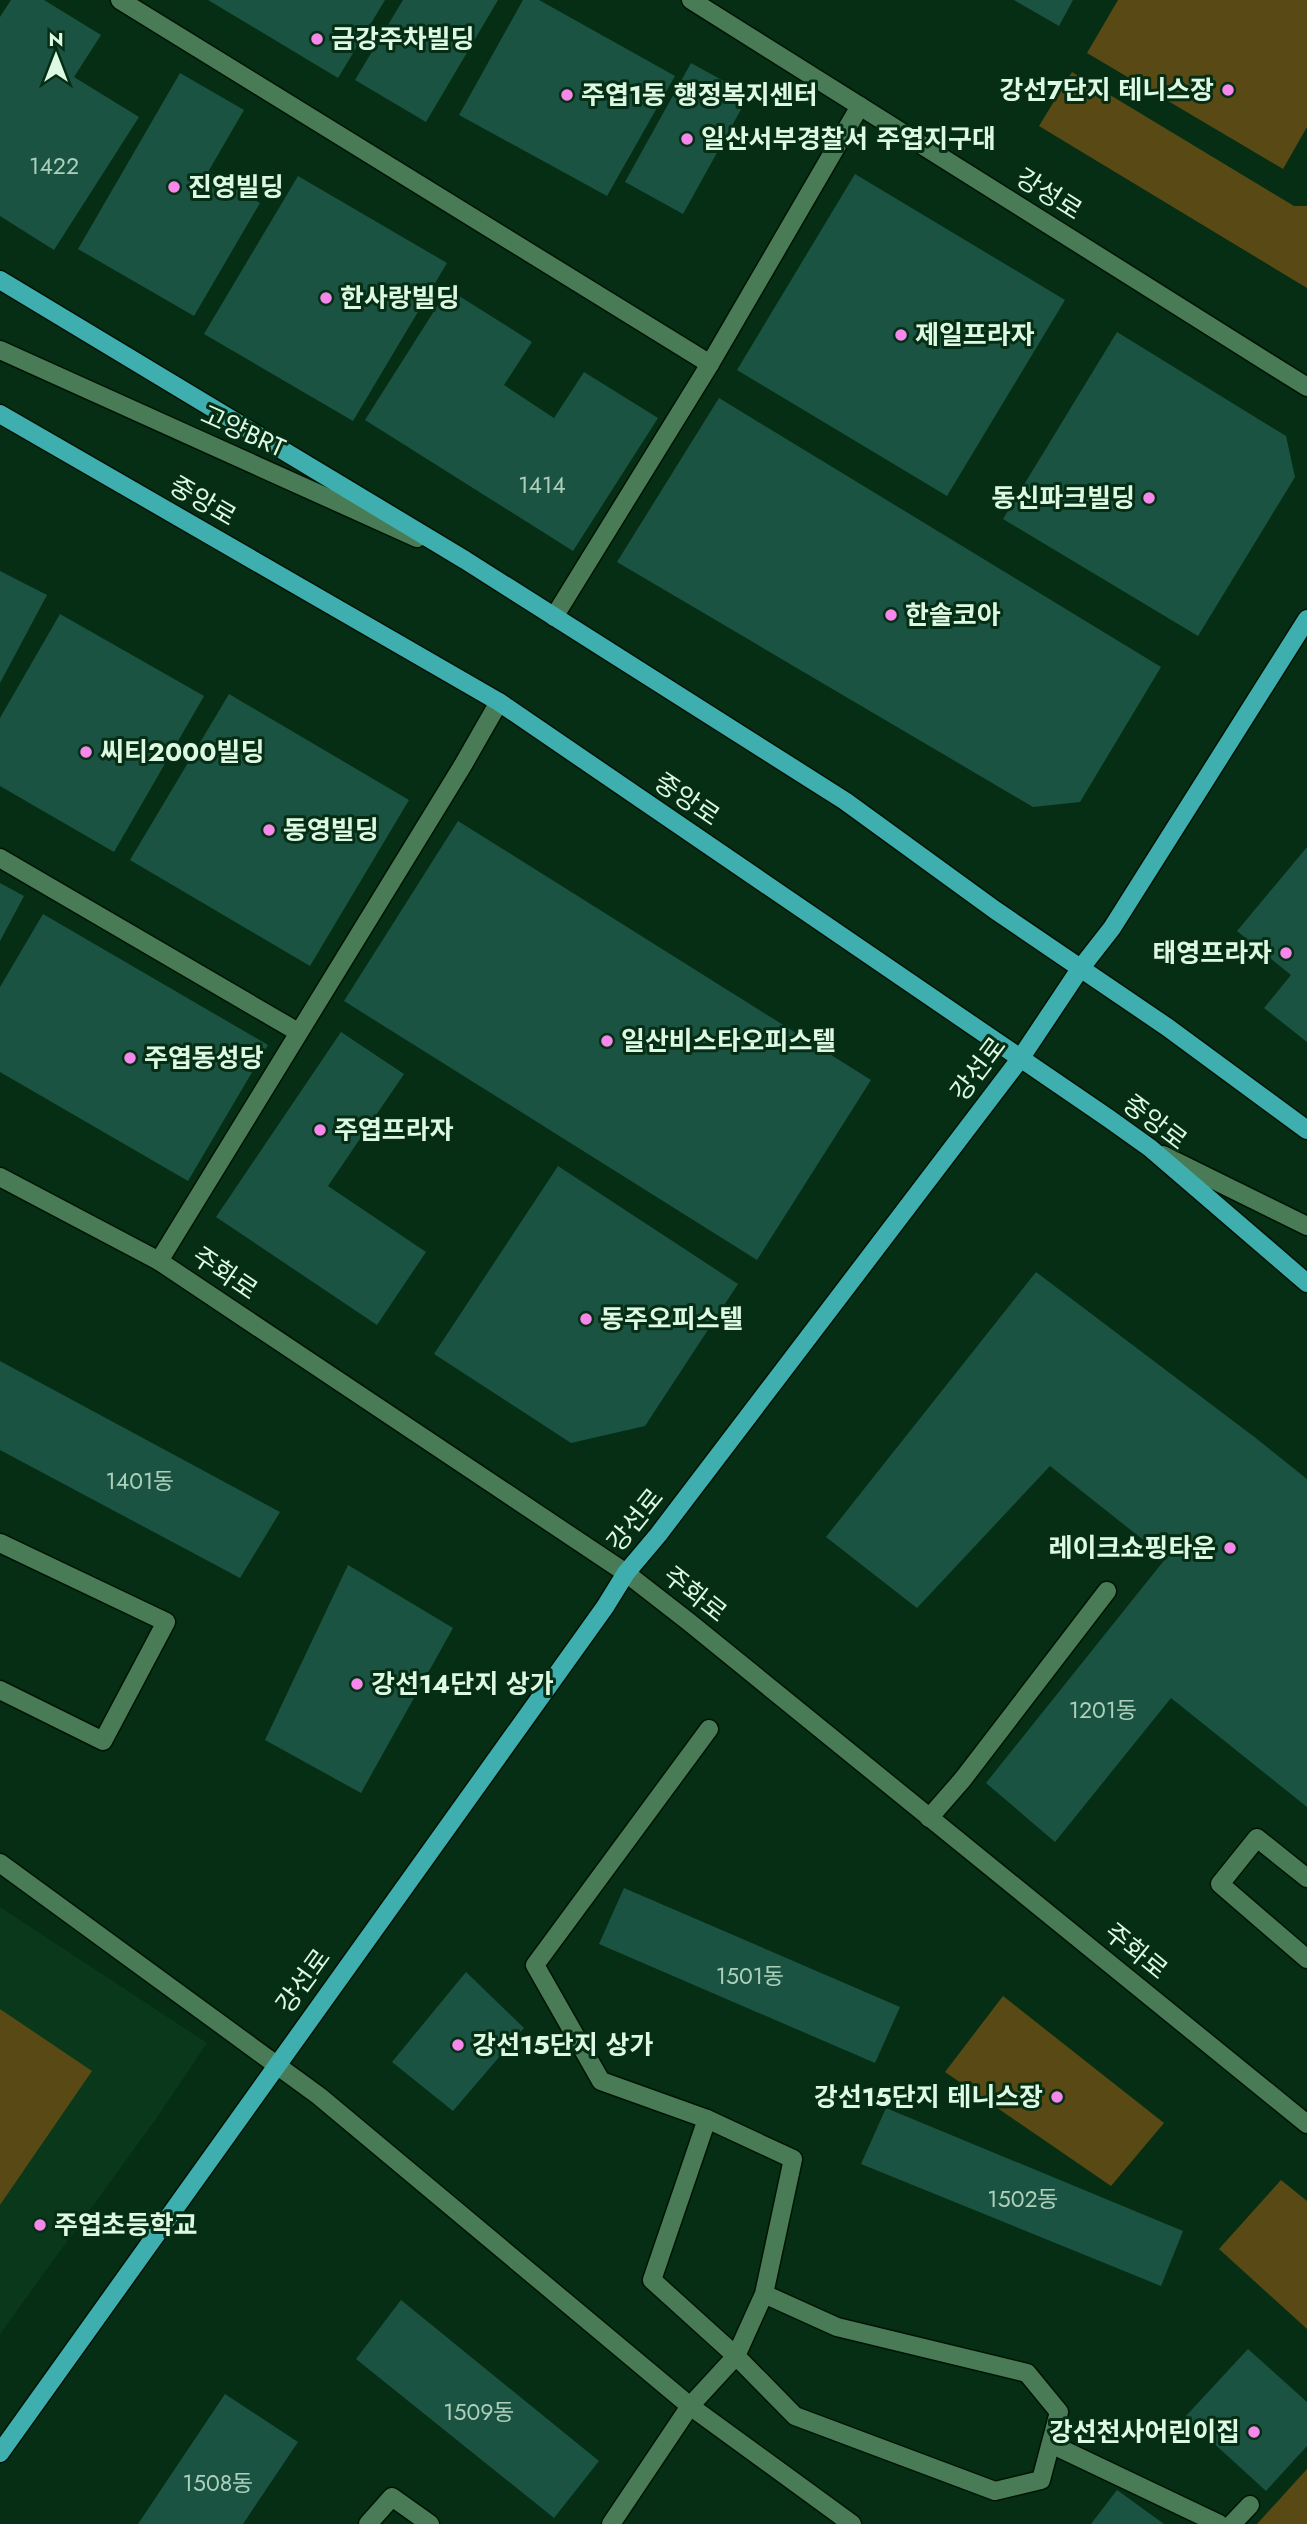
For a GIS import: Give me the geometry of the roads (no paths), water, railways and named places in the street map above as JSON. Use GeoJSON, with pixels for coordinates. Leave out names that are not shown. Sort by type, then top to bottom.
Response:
{"type":"FeatureCollection","features":[{"type":"Feature","properties":{"kind":"main road"},"geometry":{"type":"LineString","coordinates":[[0,280],[465,559],[845,801],[1080,969],[1167,1027],[1307,1130]]}},
{"type":"Feature","properties":{"kind":"main road","name":"중앙로"},"geometry":{"type":"LineString","coordinates":[[4,416],[499,702],[1150,1149],[1307,1283]]}},
{"type":"Feature","properties":{"kind":"main road","name":"강선로"},"geometry":{"type":"LineString","coordinates":[[0,2453],[605,1607],[626,1573],[658,1535],[1020,1059],[1080,969],[1112,928],[1307,618]]}},
{"type":"Feature","properties":{"kind":"street"},"geometry":{"type":"LineString","coordinates":[[120,0],[710,364]]}},
{"type":"Feature","properties":{"kind":"street","name":"강성로"},"geometry":{"type":"LineString","coordinates":[[691,0],[1307,387]]}},
{"type":"Feature","properties":{"kind":"street"},"geometry":{"type":"LineString","coordinates":[[554,617],[710,364],[860,106]]}},
{"type":"Feature","properties":{"kind":"street","name":"고양BRT"},"geometry":{"type":"LineString","coordinates":[[0,351],[465,559]]}},
{"type":"Feature","properties":{"kind":"street"},"geometry":{"type":"LineString","coordinates":[[159,1261],[499,702]]}},
{"type":"Feature","properties":{"kind":"street"},"geometry":{"type":"LineString","coordinates":[[0,858],[298,1032]]}},
{"type":"Feature","properties":{"kind":"street"},"geometry":{"type":"LineString","coordinates":[[1150,1149],[1307,1226]]}},
{"type":"Feature","properties":{"kind":"street","name":"주화로"},"geometry":{"type":"LineString","coordinates":[[0,1177],[159,1261],[626,1573],[1304,2116]]}},
{"type":"Feature","properties":{"kind":"street"},"geometry":{"type":"LineString","coordinates":[[0,1543],[166,1622],[103,1741],[0,1689]]}},
{"type":"Feature","properties":{"kind":"street"},"geometry":{"type":"LineString","coordinates":[[929,1818],[963,1779],[1107,1591]]}},
{"type":"Feature","properties":{"kind":"street"},"geometry":{"type":"LineString","coordinates":[[611,2524],[690,2406],[736,2356],[764,2294],[793,2159],[707,2119],[601,2081],[535,1965],[709,1729]]}},
{"type":"Feature","properties":{"kind":"street"},"geometry":{"type":"LineString","coordinates":[[1307,1878],[1257,1838],[1220,1884],[1307,1959]]}},
{"type":"Feature","properties":{"kind":"street"},"geometry":{"type":"LineString","coordinates":[[0,1863],[319,2096],[690,2406],[852,2524]]}},
{"type":"Feature","properties":{"kind":"street"},"geometry":{"type":"LineString","coordinates":[[707,2119],[652,2280],[736,2356],[795,2416],[995,2491],[1041,2480],[1059,2412],[1027,2373],[837,2327],[764,2294]]}},
{"type":"Feature","properties":{"kind":"street"},"geometry":{"type":"LineString","coordinates":[[1051,2444],[1219,2524]]}},
{"type":"Feature","properties":{"kind":"street"},"geometry":{"type":"LineString","coordinates":[[368,2524],[392,2497],[430,2524]]}},
{"type":"Feature","properties":{"kind":"street"},"geometry":{"type":"LineString","coordinates":[[1232,2524],[1251,2505]]}},
{"type":"Feature","properties":{"kind":"place","name":"금강주차빌딩"},"geometry":{"type":"Point","coordinates":[317,39]}},
{"type":"Feature","properties":{"kind":"place","name":"강선7단지 테니스장"},"geometry":{"type":"Point","coordinates":[1228,90]}},
{"type":"Feature","properties":{"kind":"place","name":"주엽1동 행정복지센터"},"geometry":{"type":"Point","coordinates":[567,95]}},
{"type":"Feature","properties":{"kind":"place","name":"일산서부경찰서 주엽지구대"},"geometry":{"type":"Point","coordinates":[687,139]}},
{"type":"Feature","properties":{"kind":"place","name":"진영빌딩"},"geometry":{"type":"Point","coordinates":[174,187]}},
{"type":"Feature","properties":{"kind":"place","name":"한사랑빌딩"},"geometry":{"type":"Point","coordinates":[326,298]}},
{"type":"Feature","properties":{"kind":"place","name":"제일프라자"},"geometry":{"type":"Point","coordinates":[901,335]}},
{"type":"Feature","properties":{"kind":"place","name":"동신파크빌딩"},"geometry":{"type":"Point","coordinates":[1149,498]}},
{"type":"Feature","properties":{"kind":"place","name":"한솔코아"},"geometry":{"type":"Point","coordinates":[891,615]}},
{"type":"Feature","properties":{"kind":"place","name":"씨티2000빌딩"},"geometry":{"type":"Point","coordinates":[86,752]}},
{"type":"Feature","properties":{"kind":"place","name":"동영빌딩"},"geometry":{"type":"Point","coordinates":[269,830]}},
{"type":"Feature","properties":{"kind":"place","name":"태영프라자"},"geometry":{"type":"Point","coordinates":[1286,953]}},
{"type":"Feature","properties":{"kind":"place","name":"일산비스타오피스텔"},"geometry":{"type":"Point","coordinates":[607,1041]}},
{"type":"Feature","properties":{"kind":"place","name":"주엽동성당"},"geometry":{"type":"Point","coordinates":[130,1058]}},
{"type":"Feature","properties":{"kind":"place","name":"주엽프라자"},"geometry":{"type":"Point","coordinates":[320,1130]}},
{"type":"Feature","properties":{"kind":"place","name":"동주오피스텔"},"geometry":{"type":"Point","coordinates":[586,1319]}},
{"type":"Feature","properties":{"kind":"place","name":"레이크쇼핑타운"},"geometry":{"type":"Point","coordinates":[1230,1548]}},
{"type":"Feature","properties":{"kind":"place","name":"강선14단지 상가"},"geometry":{"type":"Point","coordinates":[357,1684]}},
{"type":"Feature","properties":{"kind":"place","name":"강선15단지 상가"},"geometry":{"type":"Point","coordinates":[458,2045]}},
{"type":"Feature","properties":{"kind":"place","name":"강선15단지 테니스장"},"geometry":{"type":"Point","coordinates":[1057,2097]}},
{"type":"Feature","properties":{"kind":"place","name":"주엽초등학교"},"geometry":{"type":"Point","coordinates":[40,2225]}},
{"type":"Feature","properties":{"kind":"place","name":"강선천사어린이집"},"geometry":{"type":"Point","coordinates":[1254,2432]}}]}
